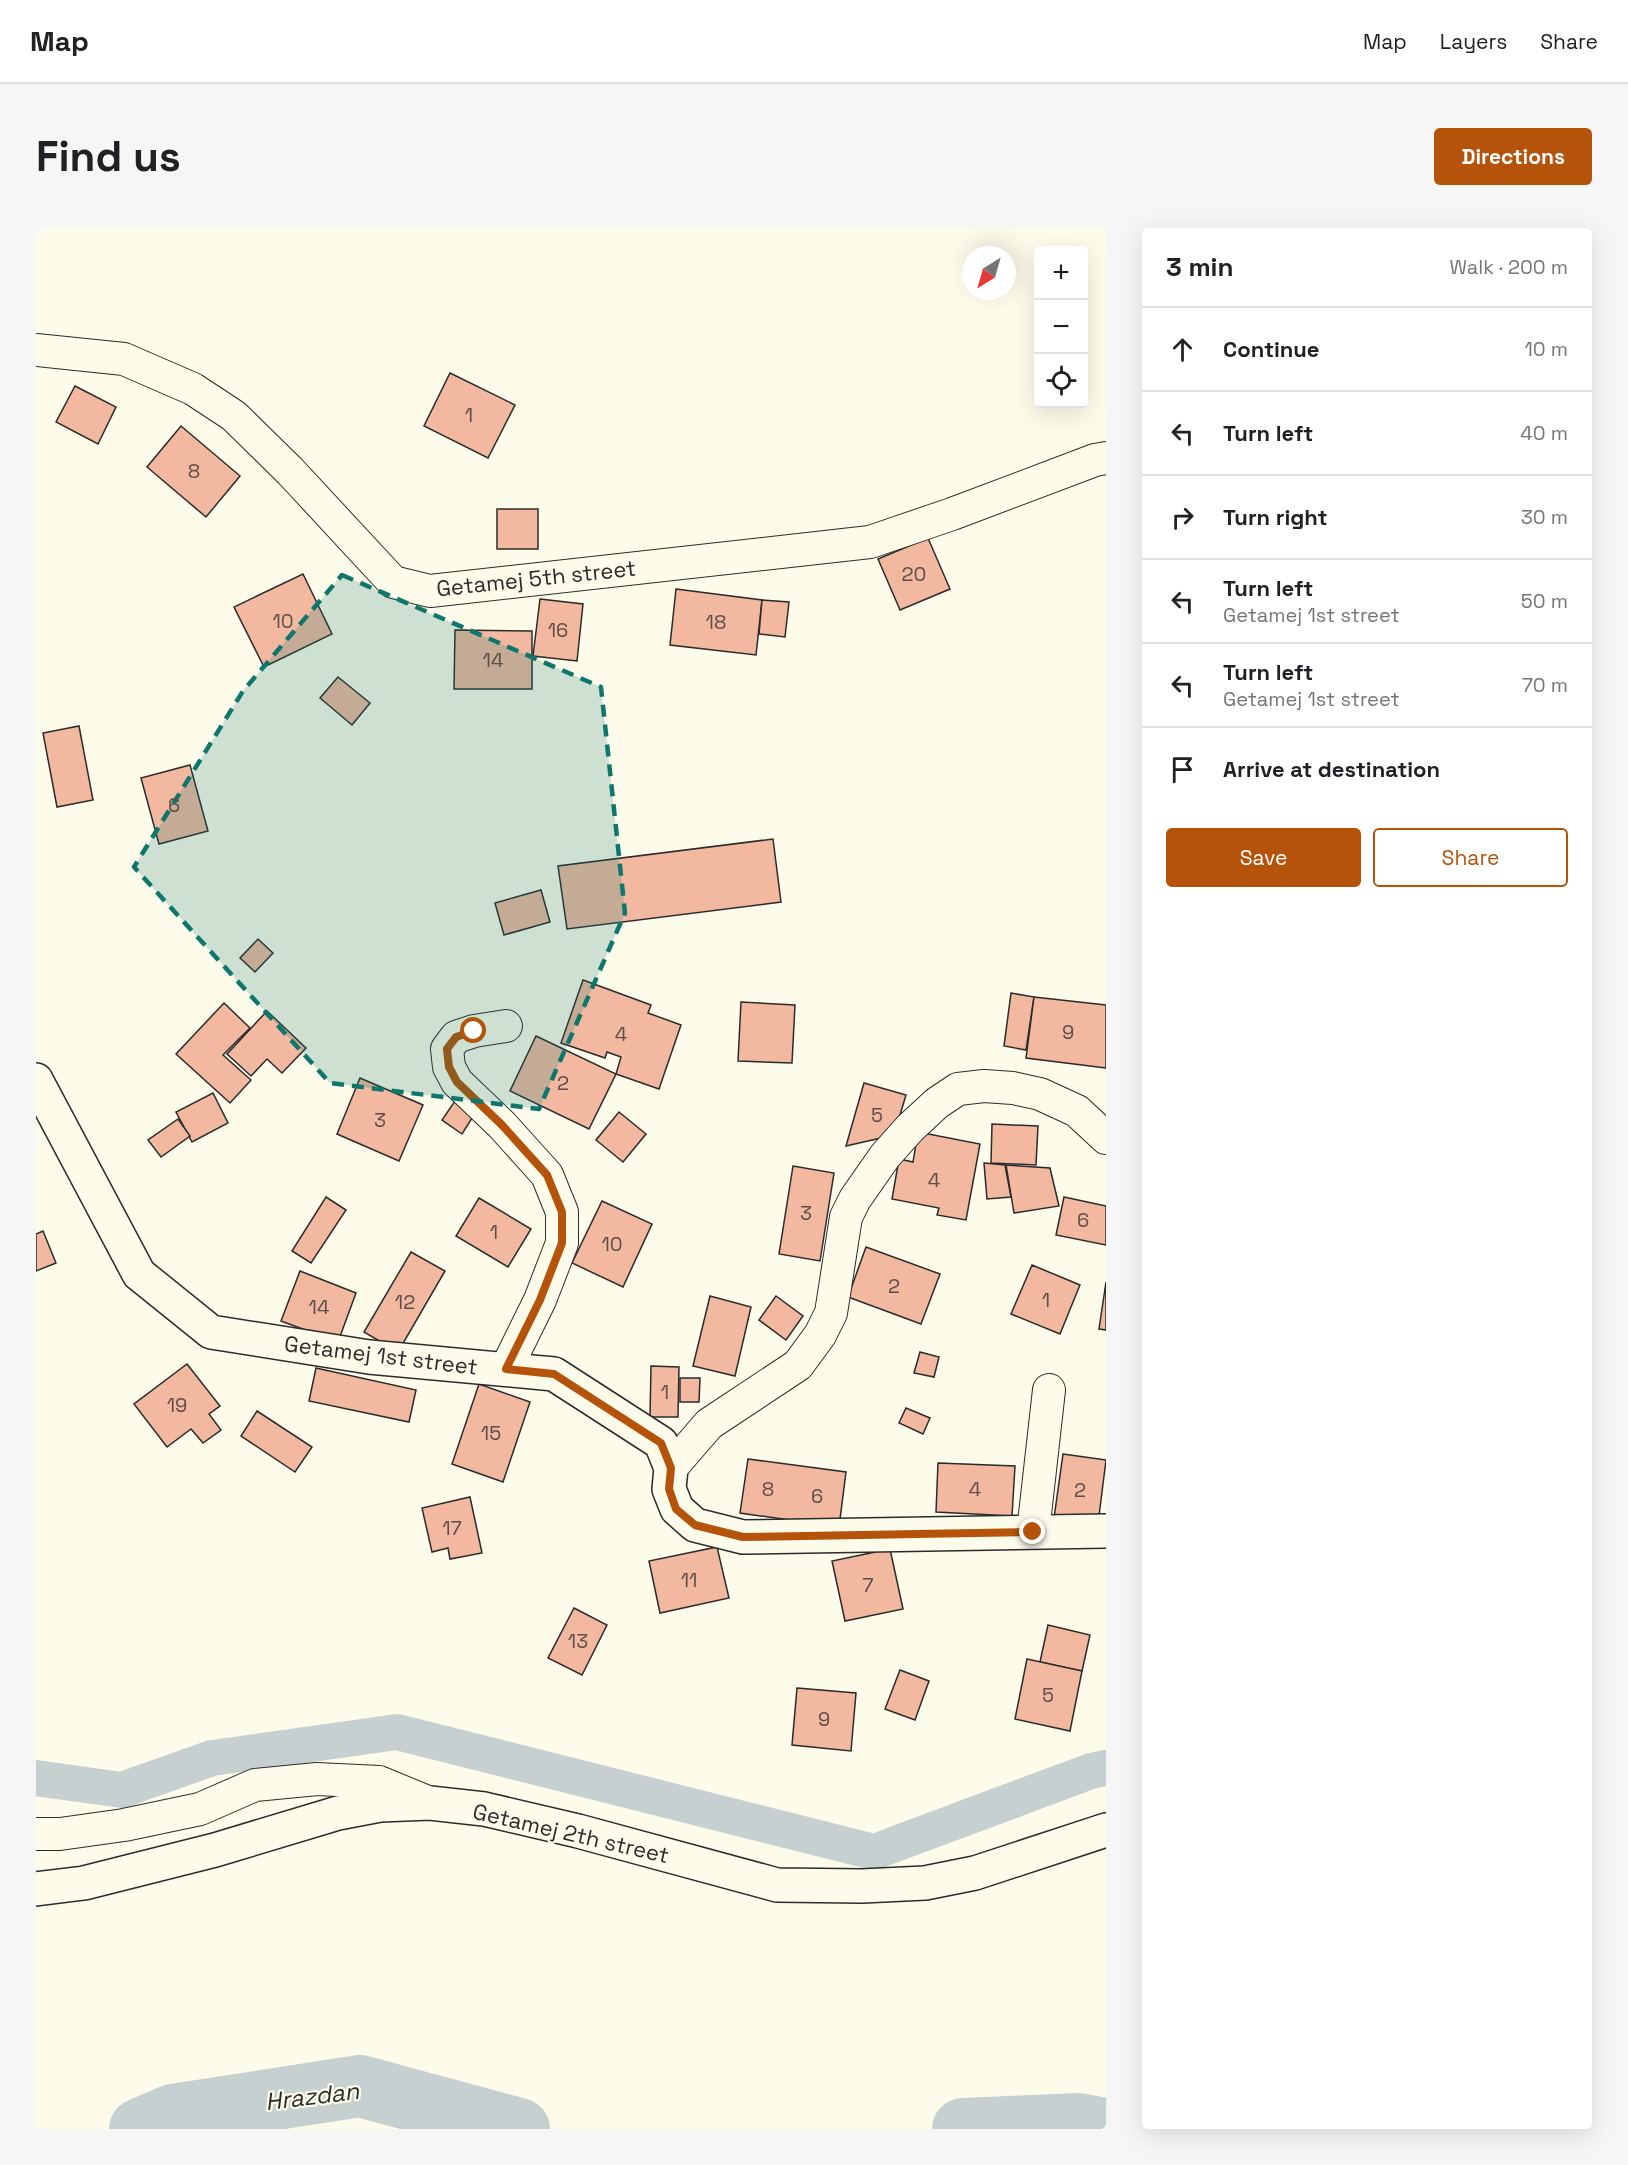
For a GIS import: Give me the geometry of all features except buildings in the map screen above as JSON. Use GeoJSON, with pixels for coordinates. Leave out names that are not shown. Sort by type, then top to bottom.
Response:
{"type":"FeatureCollection","features":[{"type":"Feature","properties":{"kind":"street","name":"Getamej 5th street"},"geometry":{"type":"LineString","coordinates":[[36,350],[124,359],[193,389],[234,416],[291,472],[393,582],[430,591],[870,542],[1095,460],[1106,458]]}},
{"type":"Feature","properties":{"kind":"street"},"geometry":{"type":"LineString","coordinates":[[506,1026],[474,1031],[456,1037],[447,1049],[449,1067],[457,1082],[502,1125],[547,1175],[562,1212],[562,1243],[540,1300],[506,1369]]}},
{"type":"Feature","properties":{"kind":"street","name":"Getamej 1st street"},"geometry":{"type":"LineString","coordinates":[[36,1080],[139,1274],[211,1332],[369,1357],[554,1374],[661,1443],[671,1468],[669,1489],[676,1509],[695,1525],[743,1537],[1106,1531]]}},
{"type":"Feature","properties":{"kind":"street"},"geometry":{"type":"LineString","coordinates":[[671,1468],[709,1424],[798,1365],[820,1335],[831,1313],[846,1217],[855,1198],[903,1135],[937,1103],[958,1089],[984,1086],[1013,1088],[1040,1094],[1077,1111],[1106,1138]]}},
{"type":"Feature","properties":{"kind":"street"},"geometry":{"type":"LineString","coordinates":[[1033,1532],[1049,1390]]}},
{"type":"Feature","properties":{"kind":"street"},"geometry":{"type":"LineString","coordinates":[[36,1834],[60,1834],[135,1822],[200,1809],[255,1785],[317,1779],[379,1782],[430,1803]]}},
{"type":"Feature","properties":{"kind":"street","name":"Getamej 2th street"},"geometry":{"type":"LineString","coordinates":[[36,1889],[84,1883],[214,1850],[338,1813],[380,1805],[430,1803],[484,1809],[777,1885],[862,1886],[925,1882],[975,1873],[1106,1830]]}},
{"type":"Feature","properties":{"kind":"highlighted area"},"geometry":{"type":"Polygon","coordinates":[[[342,575],[601,687],[625,913],[539,1109],[330,1083],[134,867],[243,691],[342,575]]]}},
{"type":"Feature","properties":{"kind":"waterway"},"geometry":{"type":"LineString","coordinates":[[36,1778],[122,1790],[212,1758],[397,1732],[874,1852],[1091,1771],[1106,1768]]}},
{"type":"Feature","properties":{"kind":"waterway","name":"Hrazdan"},"geometry":{"type":"LineString","coordinates":[[140,2129],[173,2115],[360,2086],[519,2129]]}},
{"type":"Feature","properties":{"kind":"waterway","name":"Hrazdan"},"geometry":{"type":"LineString","coordinates":[[963,2129],[1078,2124],[1106,2129]]}},
{"type":"Feature","properties":{"kind":"route"},"geometry":{"type":"LineString","coordinates":[[474,1031],[456,1037],[447,1049],[449,1067],[457,1082],[502,1125],[547,1175],[562,1212],[562,1243],[540,1300],[506,1369],[554,1374],[661,1443],[671,1468],[669,1489],[676,1509],[695,1525],[743,1537],[1033,1532]]}}]}
